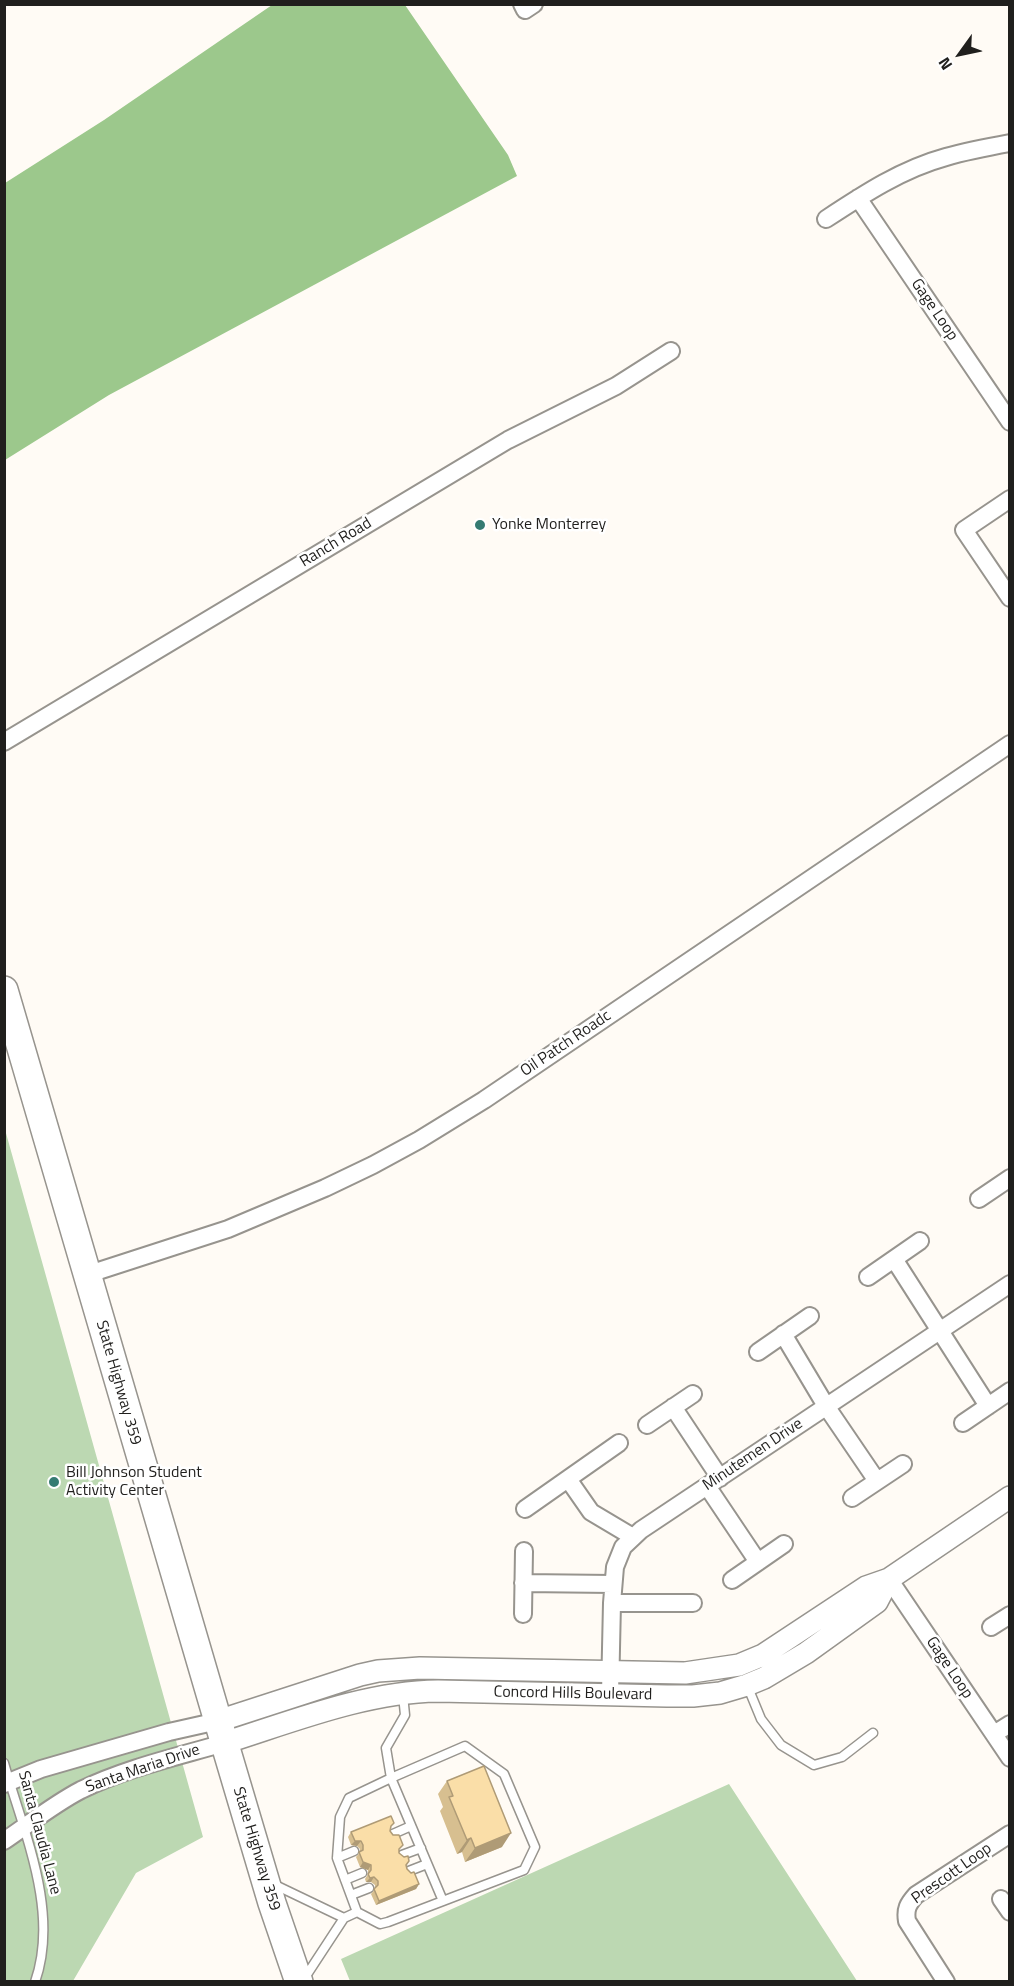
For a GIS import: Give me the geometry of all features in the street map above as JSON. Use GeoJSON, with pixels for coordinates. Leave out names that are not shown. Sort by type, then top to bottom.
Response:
{"type":"FeatureCollection","features":[{"type":"Feature","properties":{"kind":"main road","name":"State Highway 359"},"geometry":{"type":"LineString","coordinates":[[4,990],[265,1880],[301,1982]]}},
{"type":"Feature","properties":{"kind":"street"},"geometry":{"type":"LineString","coordinates":[[826,219],[878,185],[908,171],[944,157],[1010,143]]}},
{"type":"Feature","properties":{"kind":"street","name":"Gage Loop"},"geometry":{"type":"LineString","coordinates":[[858,198],[1010,422]]}},
{"type":"Feature","properties":{"kind":"street","name":"Ranch Road"},"geometry":{"type":"LineString","coordinates":[[4,742],[508,441],[616,386],[671,351]]}},
{"type":"Feature","properties":{"kind":"street"},"geometry":{"type":"LineString","coordinates":[[1010,499],[964,530],[1010,598]]}},
{"type":"Feature","properties":{"kind":"street","name":"Oil Patch Roadc"},"geometry":{"type":"LineString","coordinates":[[86,1275],[228,1229],[326,1188],[418,1140],[484,1100],[1010,744]]}},
{"type":"Feature","properties":{"kind":"street"},"geometry":{"type":"LineString","coordinates":[[979,1199],[1007,1185]]}},
{"type":"Feature","properties":{"kind":"street"},"geometry":{"type":"LineString","coordinates":[[868,1277],[920,1241]]}},
{"type":"Feature","properties":{"kind":"street"},"geometry":{"type":"LineString","coordinates":[[894,1259],[987,1406]]}},
{"type":"Feature","properties":{"kind":"street","name":"Minutemen Drive"},"geometry":{"type":"LineString","coordinates":[[610,1683],[615,1567],[618,1555],[633,1537],[1009,1284]]}},
{"type":"Feature","properties":{"kind":"street"},"geometry":{"type":"LineString","coordinates":[[758,1352],[810,1316]]}},
{"type":"Feature","properties":{"kind":"street"},"geometry":{"type":"LineString","coordinates":[[783,1334],[826,1406],[877,1481]]}},
{"type":"Feature","properties":{"kind":"street"},"geometry":{"type":"LineString","coordinates":[[963,1422],[1010,1390]]}},
{"type":"Feature","properties":{"kind":"street"},"geometry":{"type":"LineString","coordinates":[[647,1425],[693,1394]]}},
{"type":"Feature","properties":{"kind":"street"},"geometry":{"type":"LineString","coordinates":[[673,1407],[758,1562]]}},
{"type":"Feature","properties":{"kind":"street"},"geometry":{"type":"LineString","coordinates":[[525,1509],[620,1443]]}},
{"type":"Feature","properties":{"kind":"street"},"geometry":{"type":"LineString","coordinates":[[852,1498],[903,1464]]}},
{"type":"Feature","properties":{"kind":"street"},"geometry":{"type":"LineString","coordinates":[[568,1479],[591,1512],[633,1537]]}},
{"type":"Feature","properties":{"kind":"street","name":"Concord Hills Boulevard"},"geometry":{"type":"LineString","coordinates":[[221,1732],[403,1692],[610,1683],[739,1665],[763,1655],[866,1587],[889,1579],[1010,1497]]}},
{"type":"Feature","properties":{"kind":"street"},"geometry":{"type":"LineString","coordinates":[[732,1580],[784,1544]]}},
{"type":"Feature","properties":{"kind":"street"},"geometry":{"type":"LineString","coordinates":[[522,1614],[524,1551]]}},
{"type":"Feature","properties":{"kind":"street","name":"Gage Loop"},"geometry":{"type":"LineString","coordinates":[[889,1579],[1010,1758]]}},
{"type":"Feature","properties":{"kind":"street","name":"Concord Hills Boulevard"},"geometry":{"type":"LineString","coordinates":[[221,1732],[360,1675],[398,1669],[442,1668],[610,1683],[693,1696],[720,1693],[764,1678],[806,1653],[877,1602],[889,1579]]}},
{"type":"Feature","properties":{"kind":"street"},"geometry":{"type":"LineString","coordinates":[[524,1583],[613,1584]]}},
{"type":"Feature","properties":{"kind":"street"},"geometry":{"type":"LineString","coordinates":[[612,1604],[693,1603]]}},
{"type":"Feature","properties":{"kind":"street"},"geometry":{"type":"LineString","coordinates":[[991,1627],[1010,1615]]}},
{"type":"Feature","properties":{"kind":"street"},"geometry":{"type":"LineString","coordinates":[[739,1665],[747,1685]]}},
{"type":"Feature","properties":{"kind":"street"},"geometry":{"type":"LineString","coordinates":[[398,1669],[403,1692]]}},
{"type":"Feature","properties":{"kind":"street"},"geometry":{"type":"LineString","coordinates":[[994,1734],[1010,1724]]}},
{"type":"Feature","properties":{"kind":"street","name":"Santa Maria Drive"},"geometry":{"type":"LineString","coordinates":[[7,1783],[41,1769],[169,1732],[221,1732]]}},
{"type":"Feature","properties":{"kind":"street","name":"Santa Maria Drive"},"geometry":{"type":"LineString","coordinates":[[4,1841],[78,1792],[221,1732]]}},
{"type":"Feature","properties":{"kind":"street","name":"Prescott Loop"},"geometry":{"type":"LineString","coordinates":[[946,1982],[907,1921],[906,1912],[909,1903],[916,1895],[1010,1834]]}},
{"type":"Feature","properties":{"kind":"lane"},"geometry":{"type":"LineString","coordinates":[[747,1685],[761,1719],[781,1745],[814,1765],[842,1757],[873,1733]]}},
{"type":"Feature","properties":{"kind":"lane"},"geometry":{"type":"LineString","coordinates":[[403,1692],[405,1715],[386,1748],[391,1778],[443,1901]]}},
{"type":"Feature","properties":{"kind":"lane"},"geometry":{"type":"LineString","coordinates":[[465,1746],[504,1774],[509,1784],[535,1847],[525,1870],[380,1924],[357,1912],[338,1858],[340,1817],[349,1798],[391,1778],[465,1746]]}},
{"type":"Feature","properties":{"kind":"lane","name":"Santa Claudia Lane"},"geometry":{"type":"LineString","coordinates":[[4,1763],[7,1783],[23,1828],[44,1912],[43,1943],[35,1982]]}},
{"type":"Feature","properties":{"kind":"lane"},"geometry":{"type":"LineString","coordinates":[[393,1834],[411,1826]]}},
{"type":"Feature","properties":{"kind":"lane"},"geometry":{"type":"LineString","coordinates":[[402,1855],[421,1848]]}},
{"type":"Feature","properties":{"kind":"lane"},"geometry":{"type":"LineString","coordinates":[[338,1858],[354,1851]]}},
{"type":"Feature","properties":{"kind":"lane"},"geometry":{"type":"LineString","coordinates":[[409,1871],[428,1864]]}},
{"type":"Feature","properties":{"kind":"lane"},"geometry":{"type":"LineString","coordinates":[[345,1880],[362,1872]]}},
{"type":"Feature","properties":{"kind":"lane"},"geometry":{"type":"LineString","coordinates":[[265,1880],[344,1918]]}},
{"type":"Feature","properties":{"kind":"lane"},"geometry":{"type":"LineString","coordinates":[[351,1895],[369,1888]]}},
{"type":"Feature","properties":{"kind":"lane"},"geometry":{"type":"LineString","coordinates":[[301,1982],[344,1918],[357,1912]]}},
{"type":"Feature","properties":{"kind":"green space"},"geometry":{"type":"Polygon","coordinates":[[[272,5],[405,5],[508,155],[517,176],[109,395],[5,460],[5,183],[104,120],[272,5]]]}},
{"type":"Feature","properties":{"kind":"green space","name":"Bill Johnson Student Activity Center"},"geometry":{"type":"Polygon","coordinates":[[[4,1126],[203,1837],[136,1873],[73,1981],[5,1981],[4,1126]]]}},
{"type":"Feature","properties":{"kind":"green space"},"geometry":{"type":"Polygon","coordinates":[[[729,1784],[857,1981],[350,1981],[341,1959],[729,1784]]]}},
{"type":"Feature","properties":{"kind":"building"},"geometry":{"type":"Polygon","coordinates":[[[484,1766],[511,1833],[475,1848],[471,1838],[467,1840],[449,1797],[453,1796],[447,1781],[484,1766]]]}},
{"type":"Feature","properties":{"kind":"building"},"geometry":{"type":"Polygon","coordinates":[[[391,1816],[394,1823],[390,1831],[393,1835],[399,1835],[403,1845],[399,1853],[404,1857],[408,1856],[407,1869],[411,1873],[414,1872],[419,1884],[379,1901],[374,1889],[378,1881],[374,1877],[370,1878],[368,1874],[371,1865],[363,1862],[359,1852],[363,1850],[363,1845],[361,1841],[355,1841],[351,1832],[391,1816]]]}},
{"type":"Feature","properties":{"kind":"place","name":"Yonke Monterrey"},"geometry":{"type":"Point","coordinates":[480,525]}},
{"type":"Feature","properties":{"kind":"place","name":"Bill Johnson Student Activity Center"},"geometry":{"type":"Point","coordinates":[54,1482]}}]}
